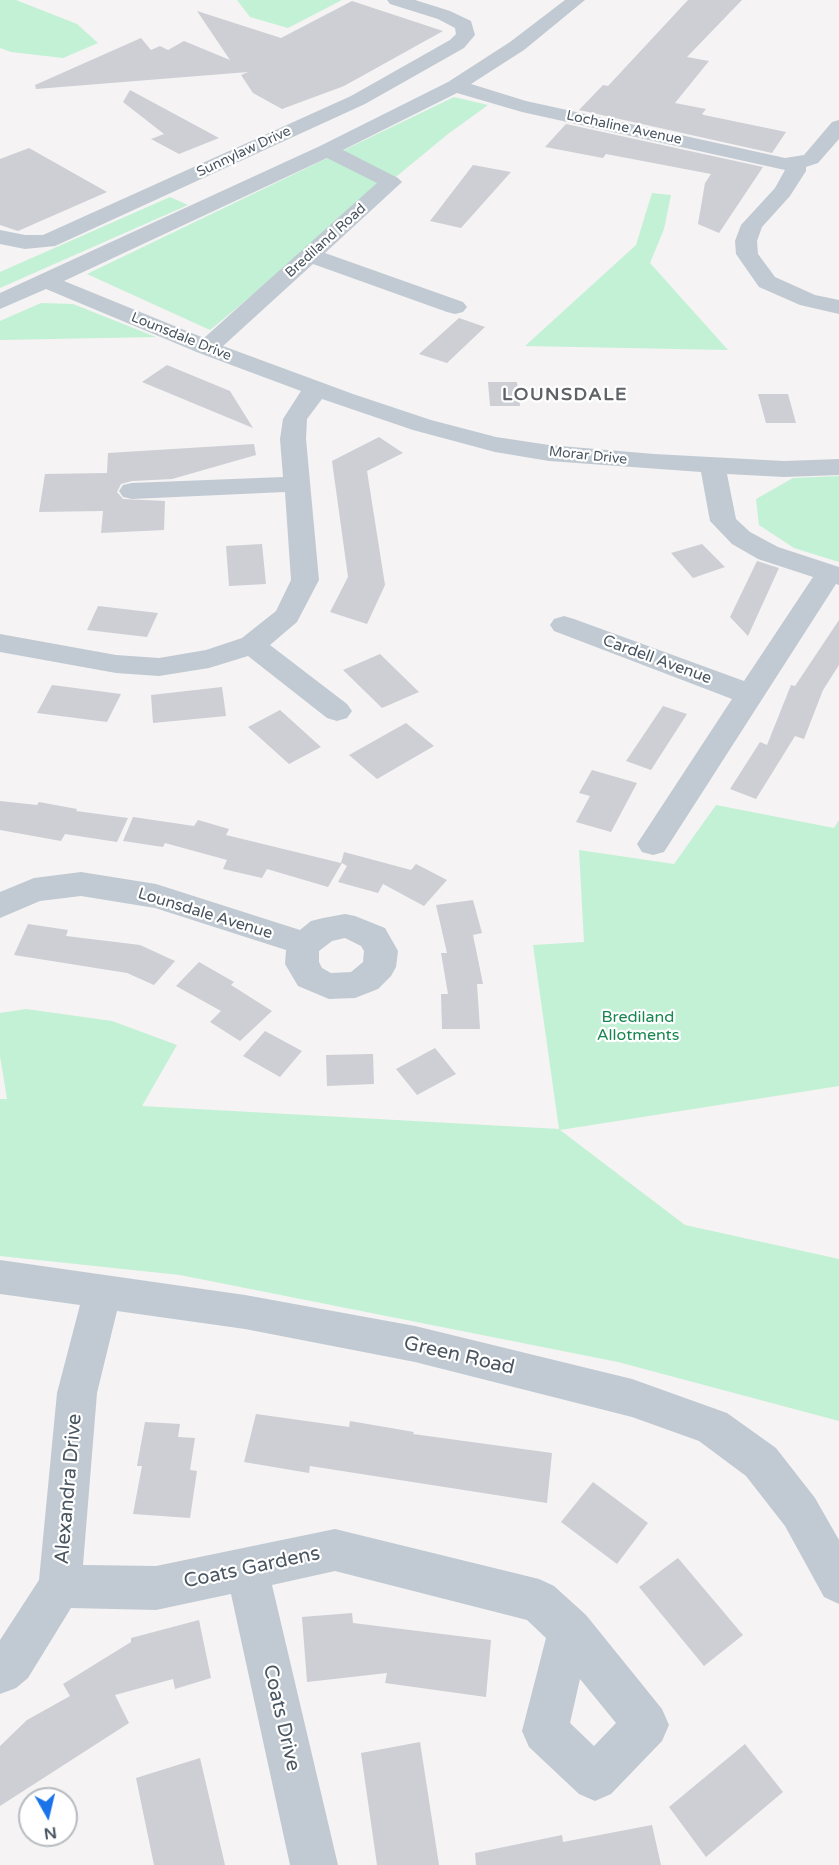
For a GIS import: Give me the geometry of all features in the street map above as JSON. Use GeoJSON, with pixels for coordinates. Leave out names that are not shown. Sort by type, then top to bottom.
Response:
{"type":"FeatureCollection","features":[{"type":"Feature","properties":{"kind":"street","name":"Sunnylaw Drive"},"geometry":{"type":"LineString","coordinates":[[0,237],[24,242],[47,241],[358,100],[457,44],[466,34],[464,25],[444,15],[396,0]]}},
{"type":"Feature","properties":{"kind":"street"},"geometry":{"type":"LineString","coordinates":[[0,302],[327,150],[455,86],[518,46],[576,0]]}},
{"type":"Feature","properties":{"kind":"street","name":"Lochaline Avenue"},"geometry":{"type":"LineString","coordinates":[[455,86],[522,106],[785,164],[795,164]]}},
{"type":"Feature","properties":{"kind":"street"},"geometry":{"type":"LineString","coordinates":[[839,126],[812,159],[795,164],[796,171],[783,192],[752,225],[746,241],[747,254],[767,282],[808,300],[839,307]]}},
{"type":"Feature","properties":{"kind":"street","name":"Brediland Road"},"geometry":{"type":"LineString","coordinates":[[207,348],[392,182],[327,150]]}},
{"type":"Feature","properties":{"kind":"street"},"geometry":{"type":"LineString","coordinates":[[167,187],[203,206]]}},
{"type":"Feature","properties":{"kind":"street"},"geometry":{"type":"LineString","coordinates":[[312,256],[455,307]]}},
{"type":"Feature","properties":{"kind":"street","name":"Lounsdale Drive"},"geometry":{"type":"LineString","coordinates":[[45,281],[207,348],[332,394]]}},
{"type":"Feature","properties":{"kind":"street"},"geometry":{"type":"LineString","coordinates":[[0,644],[116,664],[159,667],[209,659],[252,645],[287,616],[305,580],[293,439],[295,419],[308,398],[332,394]]}},
{"type":"Feature","properties":{"kind":"street","name":"Morar Drive"},"geometry":{"type":"LineString","coordinates":[[332,394],[422,425],[495,444],[549,453],[784,469],[839,467]]}},
{"type":"Feature","properties":{"kind":"street"},"geometry":{"type":"LineString","coordinates":[[653,844],[749,694],[834,574],[768,553],[741,538],[723,521],[713,465]]}},
{"type":"Feature","properties":{"kind":"street"},"geometry":{"type":"LineString","coordinates":[[132,490],[296,484]]}},
{"type":"Feature","properties":{"kind":"street","name":"Cardell Avenue"},"geometry":{"type":"LineString","coordinates":[[564,625],[749,694]]}},
{"type":"Feature","properties":{"kind":"street"},"geometry":{"type":"LineString","coordinates":[[252,645],[336,711]]}},
{"type":"Feature","properties":{"kind":"street","name":"Lounsdale Avenue"},"geometry":{"type":"LineString","coordinates":[[0,906],[34,890],[81,884],[156,896],[305,944]]}},
{"type":"Feature","properties":{"kind":"street","name":"Green Road"},"geometry":{"type":"LineString","coordinates":[[0,1277],[245,1312],[415,1344],[632,1398],[713,1427],[761,1462],[800,1512],[839,1582]]}},
{"type":"Feature","properties":{"kind":"street","name":"Alexandra Drive"},"geometry":{"type":"LineString","coordinates":[[0,1672],[12,1662],[60,1586],[77,1393],[103,1290]]}},
{"type":"Feature","properties":{"kind":"street","name":"Coats Gardens"},"geometry":{"type":"LineString","coordinates":[[60,1586],[156,1588],[335,1550],[539,1601],[570,1631]]}},
{"type":"Feature","properties":{"kind":"street","name":"Coats Drive"},"geometry":{"type":"LineString","coordinates":[[247,1570],[315,1865]]}},
{"type":"Feature","properties":{"kind":"green space"},"geometry":{"type":"Polygon","coordinates":[[[0,0],[16,0],[77,24],[98,43],[63,58],[11,52],[0,48],[0,0]]]}},
{"type":"Feature","properties":{"kind":"green space"},"geometry":{"type":"Polygon","coordinates":[[[237,0],[342,0],[288,28],[250,17],[237,0]]]}},
{"type":"Feature","properties":{"kind":"green space"},"geometry":{"type":"Polygon","coordinates":[[[454,97],[488,105],[448,134],[210,330],[87,274],[454,97]]]}},
{"type":"Feature","properties":{"kind":"green space"},"geometry":{"type":"Polygon","coordinates":[[[652,193],[671,195],[664,229],[650,263],[728,350],[525,346],[636,245],[652,193]]]}},
{"type":"Feature","properties":{"kind":"green space"},"geometry":{"type":"Polygon","coordinates":[[[170,197],[188,205],[0,288],[0,272],[170,197]]]}},
{"type":"Feature","properties":{"kind":"green space"},"geometry":{"type":"Polygon","coordinates":[[[41,303],[73,304],[156,337],[0,340],[0,321],[41,303]]]}},
{"type":"Feature","properties":{"kind":"green space"},"geometry":{"type":"Polygon","coordinates":[[[839,476],[839,562],[794,548],[759,525],[756,499],[793,478],[839,476]]]}},
{"type":"Feature","properties":{"kind":"green space","name":"Brediland Allotments"},"geometry":{"type":"Polygon","coordinates":[[[716,805],[834,828],[839,820],[839,1086],[560,1130],[685,1225],[839,1259],[839,1421],[618,1362],[180,1275],[0,1256],[0,1099],[7,1099],[0,1056],[0,1013],[26,1009],[112,1021],[177,1045],[142,1106],[559,1129],[533,945],[584,942],[579,850],[674,864],[716,805]]]}},
{"type":"Feature","properties":{"kind":"building"},"geometry":{"type":"Polygon","coordinates":[[[688,0],[742,0],[687,57],[709,61],[675,103],[706,109],[702,114],[704,115],[786,132],[772,153],[579,110],[603,85],[608,86],[688,0]]]}},
{"type":"Feature","properties":{"kind":"building"},"geometry":{"type":"Polygon","coordinates":[[[352,1],[443,31],[344,86],[282,109],[253,93],[241,75],[248,72],[36,89],[35,85],[141,38],[151,50],[160,46],[168,50],[184,41],[230,60],[197,11],[281,38],[352,1]]]}},
{"type":"Feature","properties":{"kind":"building"},"geometry":{"type":"Polygon","coordinates":[[[130,90],[219,138],[179,154],[151,139],[164,134],[123,102],[130,90]]]}},
{"type":"Feature","properties":{"kind":"building"},"geometry":{"type":"Polygon","coordinates":[[[566,124],[763,167],[719,233],[698,224],[705,183],[711,174],[606,154],[603,158],[545,147],[566,124]]]}},
{"type":"Feature","properties":{"kind":"building"},"geometry":{"type":"Polygon","coordinates":[[[29,148],[107,192],[18,231],[0,225],[0,159],[29,148]]]}},
{"type":"Feature","properties":{"kind":"building"},"geometry":{"type":"Polygon","coordinates":[[[473,165],[511,172],[461,228],[430,221],[473,165]]]}},
{"type":"Feature","properties":{"kind":"building"},"geometry":{"type":"Polygon","coordinates":[[[459,318],[485,327],[447,363],[419,354],[459,318]]]}},
{"type":"Feature","properties":{"kind":"building"},"geometry":{"type":"Polygon","coordinates":[[[167,365],[230,391],[253,428],[142,382],[167,365]]]}},
{"type":"Feature","properties":{"kind":"building"},"geometry":{"type":"Polygon","coordinates":[[[488,382],[517,382],[520,406],[490,406],[488,382]]]}},
{"type":"Feature","properties":{"kind":"building"},"geometry":{"type":"Polygon","coordinates":[[[758,394],[788,394],[796,423],[766,423],[758,394]]]}},
{"type":"Feature","properties":{"kind":"building"},"geometry":{"type":"Polygon","coordinates":[[[379,437],[403,453],[367,471],[385,585],[367,624],[330,612],[348,577],[332,461],[379,437]]]}},
{"type":"Feature","properties":{"kind":"building"},"geometry":{"type":"Polygon","coordinates":[[[254,444],[256,455],[172,479],[132,481],[121,484],[117,492],[123,499],[165,501],[164,530],[101,533],[103,511],[39,512],[45,474],[107,473],[108,453],[254,444]]]}},
{"type":"Feature","properties":{"kind":"building"},"geometry":{"type":"Polygon","coordinates":[[[262,544],[266,584],[229,586],[226,546],[262,544]]]}},
{"type":"Feature","properties":{"kind":"building"},"geometry":{"type":"Polygon","coordinates":[[[702,544],[725,567],[693,578],[671,553],[702,544]]]}},
{"type":"Feature","properties":{"kind":"building"},"geometry":{"type":"Polygon","coordinates":[[[757,561],[779,568],[748,636],[730,617],[757,561]]]}},
{"type":"Feature","properties":{"kind":"building"},"geometry":{"type":"Polygon","coordinates":[[[98,606],[158,613],[147,637],[87,630],[98,606]]]}},
{"type":"Feature","properties":{"kind":"building"},"geometry":{"type":"Polygon","coordinates":[[[839,620],[839,665],[823,690],[804,739],[795,736],[756,799],[730,789],[760,742],[767,745],[791,685],[795,686],[839,620]]]}},
{"type":"Feature","properties":{"kind":"building"},"geometry":{"type":"Polygon","coordinates":[[[380,654],[419,692],[382,708],[343,670],[380,654]]]}},
{"type":"Feature","properties":{"kind":"building"},"geometry":{"type":"Polygon","coordinates":[[[52,685],[121,694],[107,722],[37,713],[52,685]]]}},
{"type":"Feature","properties":{"kind":"building"},"geometry":{"type":"Polygon","coordinates":[[[222,687],[226,716],[153,723],[151,695],[222,687]]]}},
{"type":"Feature","properties":{"kind":"building"},"geometry":{"type":"Polygon","coordinates":[[[663,706],[687,714],[651,770],[626,761],[663,706]]]}},
{"type":"Feature","properties":{"kind":"building"},"geometry":{"type":"Polygon","coordinates":[[[280,710],[321,747],[289,764],[248,727],[280,710]]]}},
{"type":"Feature","properties":{"kind":"building"},"geometry":{"type":"Polygon","coordinates":[[[406,723],[434,746],[377,779],[349,755],[406,723]]]}},
{"type":"Feature","properties":{"kind":"building"},"geometry":{"type":"Polygon","coordinates":[[[592,770],[637,783],[611,832],[576,822],[590,796],[579,793],[592,770]]]}},
{"type":"Feature","properties":{"kind":"building"},"geometry":{"type":"Polygon","coordinates":[[[0,801],[37,805],[39,802],[77,809],[76,811],[128,818],[117,842],[65,834],[61,841],[0,830],[0,801]]]}},
{"type":"Feature","properties":{"kind":"building"},"geometry":{"type":"Polygon","coordinates":[[[133,817],[194,826],[198,820],[229,829],[226,835],[341,863],[344,852],[411,870],[416,864],[447,880],[424,906],[383,884],[378,893],[338,882],[347,866],[342,863],[328,887],[267,869],[262,878],[223,869],[227,860],[165,843],[163,847],[123,841],[133,817]]]}},
{"type":"Feature","properties":{"kind":"building"},"geometry":{"type":"Polygon","coordinates":[[[473,900],[482,933],[473,935],[483,984],[477,984],[480,1029],[442,1029],[441,994],[448,994],[441,953],[447,953],[436,905],[473,900]]]}},
{"type":"Feature","properties":{"kind":"building"},"geometry":{"type":"Polygon","coordinates":[[[28,924],[68,930],[66,936],[140,945],[175,961],[154,985],[127,973],[14,955],[28,924]]]}},
{"type":"Feature","properties":{"kind":"building"},"geometry":{"type":"Polygon","coordinates":[[[199,962],[234,982],[231,985],[272,1011],[240,1041],[210,1022],[221,1011],[176,986],[199,962]]]}},
{"type":"Feature","properties":{"kind":"building"},"geometry":{"type":"Polygon","coordinates":[[[265,1031],[302,1051],[280,1077],[243,1056],[265,1031]]]}},
{"type":"Feature","properties":{"kind":"building"},"geometry":{"type":"Polygon","coordinates":[[[435,1048],[456,1074],[417,1095],[396,1069],[435,1048]]]}},
{"type":"Feature","properties":{"kind":"building"},"geometry":{"type":"Polygon","coordinates":[[[373,1054],[374,1084],[327,1086],[326,1055],[373,1054]]]}},
{"type":"Feature","properties":{"kind":"building"},"geometry":{"type":"Polygon","coordinates":[[[256,1414],[349,1427],[350,1421],[414,1432],[413,1434],[552,1453],[547,1503],[310,1466],[309,1473],[244,1462],[256,1414]]]}},
{"type":"Feature","properties":{"kind":"building"},"geometry":{"type":"Polygon","coordinates":[[[145,1422],[180,1424],[178,1437],[195,1438],[190,1470],[197,1471],[190,1518],[133,1514],[142,1466],[137,1466],[145,1422]]]}},
{"type":"Feature","properties":{"kind":"building"},"geometry":{"type":"Polygon","coordinates":[[[593,1482],[648,1523],[617,1564],[561,1522],[593,1482]]]}},
{"type":"Feature","properties":{"kind":"building"},"geometry":{"type":"Polygon","coordinates":[[[678,1558],[743,1635],[704,1666],[639,1587],[678,1558]]]}},
{"type":"Feature","properties":{"kind":"building"},"geometry":{"type":"Polygon","coordinates":[[[352,1613],[353,1623],[491,1640],[486,1697],[385,1683],[387,1673],[307,1682],[302,1617],[352,1613]]]}},
{"type":"Feature","properties":{"kind":"building"},"geometry":{"type":"Polygon","coordinates":[[[199,1620],[211,1678],[175,1689],[173,1679],[115,1695],[129,1723],[30,1787],[18,1787],[18,1794],[0,1806],[0,1746],[27,1720],[70,1696],[63,1684],[131,1642],[131,1638],[199,1620]]]}},
{"type":"Feature","properties":{"kind":"building"},"geometry":{"type":"Polygon","coordinates":[[[420,1742],[439,1865],[377,1865],[361,1753],[420,1742]]]}},
{"type":"Feature","properties":{"kind":"building"},"geometry":{"type":"Polygon","coordinates":[[[745,1744],[783,1792],[706,1857],[669,1807],[745,1744]]]}},
{"type":"Feature","properties":{"kind":"building"},"geometry":{"type":"Polygon","coordinates":[[[200,1758],[225,1865],[154,1865],[136,1778],[200,1758]]]}},
{"type":"Feature","properties":{"kind":"building"},"geometry":{"type":"Polygon","coordinates":[[[652,1825],[661,1865],[476,1865],[475,1853],[562,1835],[563,1842],[652,1825]]]}},
{"type":"Feature","properties":{"kind":"district","name":"LOUNSDALE"},"geometry":{"type":"Point","coordinates":[565,395]}}]}
